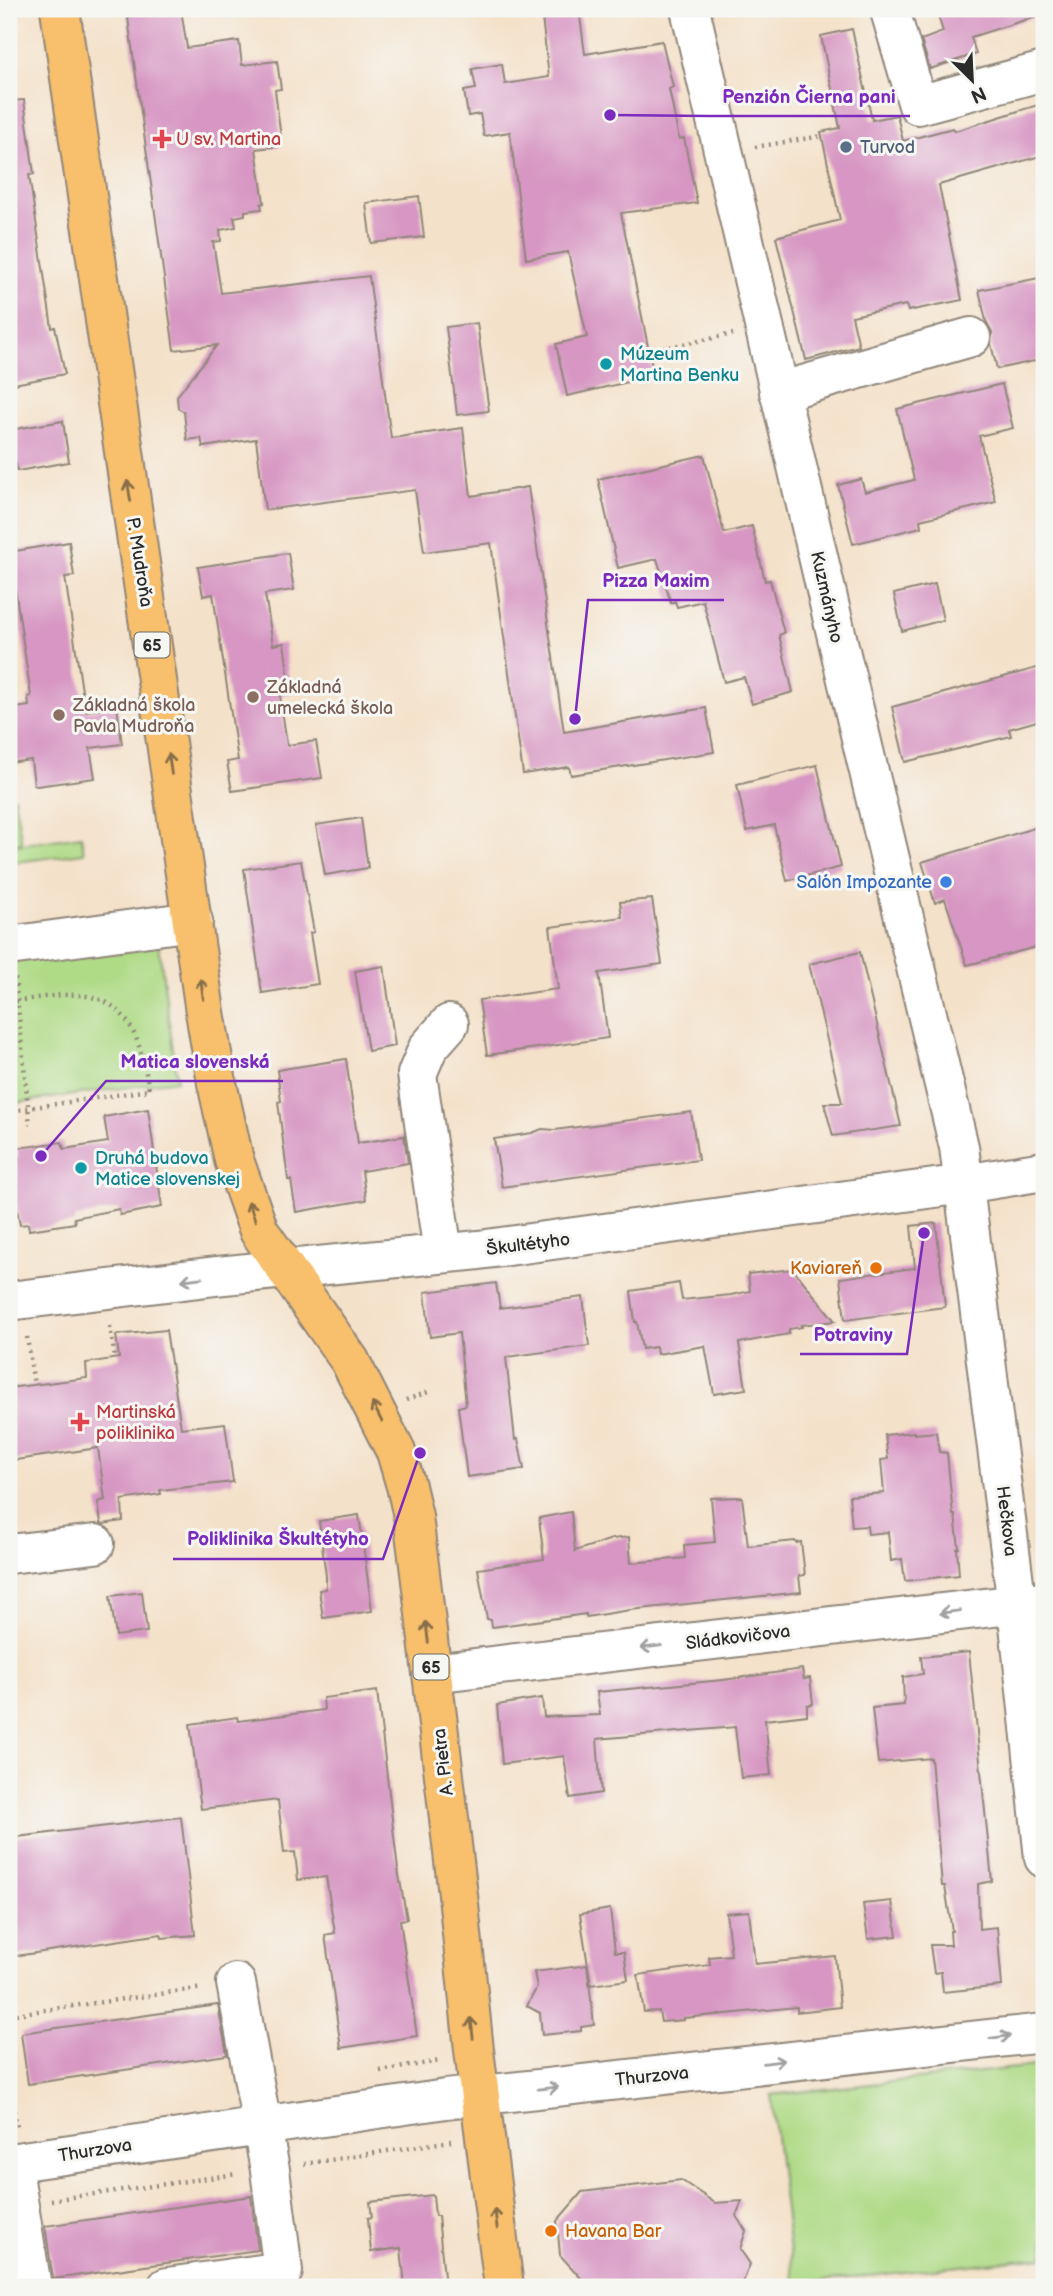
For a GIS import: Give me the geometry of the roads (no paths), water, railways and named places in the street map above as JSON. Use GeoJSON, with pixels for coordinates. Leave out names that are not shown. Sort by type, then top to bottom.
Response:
{"type":"FeatureCollection","features":[{"type":"Feature","properties":{"kind":"main road","name":"P. Mudroňa"},"geometry":{"type":"LineString","coordinates":[[60,9],[217,1083],[233,1160],[259,1231],[285,1270]]}},
{"type":"Feature","properties":{"kind":"main road","name":"A. Pietra"},"geometry":{"type":"LineString","coordinates":[[285,1270],[350,1361],[396,1452],[413,1516],[504,2287]]}},
{"type":"Feature","properties":{"kind":"street","name":"Kuzmányho"},"geometry":{"type":"LineString","coordinates":[[690,9],[959,1147],[964,1184]]}},
{"type":"Feature","properties":{"kind":"street"},"geometry":{"type":"LineString","coordinates":[[890,10],[918,105],[1044,71]]}},
{"type":"Feature","properties":{"kind":"street"},"geometry":{"type":"LineString","coordinates":[[779,391],[971,337]]}},
{"type":"Feature","properties":{"kind":"street"},"geometry":{"type":"LineString","coordinates":[[10,946],[193,921]]}},
{"type":"Feature","properties":{"kind":"street"},"geometry":{"type":"LineString","coordinates":[[443,1253],[417,1074],[428,1048],[449,1024]]}},
{"type":"Feature","properties":{"kind":"street","name":"Škultétyho"},"geometry":{"type":"LineString","coordinates":[[9,1301],[546,1242],[1044,1171]]}},
{"type":"Feature","properties":{"kind":"street","name":"Hečkova"},"geometry":{"type":"LineString","coordinates":[[964,1184],[1031,1603],[1044,1858]]}},
{"type":"Feature","properties":{"kind":"street"},"geometry":{"type":"LineString","coordinates":[[9,1554],[95,1544]]}},
{"type":"Feature","properties":{"kind":"street","name":"Sládkovičova"},"geometry":{"type":"LineString","coordinates":[[432,1673],[1031,1603]]}},
{"type":"Feature","properties":{"kind":"street"},"geometry":{"type":"LineString","coordinates":[[167,2287],[283,2271],[270,2170],[236,1983]]}},
{"type":"Feature","properties":{"kind":"street","name":"Thurzova"},"geometry":{"type":"LineString","coordinates":[[13,2151],[261,2125],[481,2096],[1044,2033]]}},
{"type":"Feature","properties":{"kind":"street"},"geometry":{"type":"LineString","coordinates":[[13,2151],[32,2287]]}},
{"type":"Feature","properties":{"kind":"place","name":"Penzión Čierna pani"},"geometry":{"type":"Point","coordinates":[610,115]}},
{"type":"Feature","properties":{"kind":"place","name":"U sv. Martina"},"geometry":{"type":"Point","coordinates":[162,139]}},
{"type":"Feature","properties":{"kind":"place","name":"Turvod"},"geometry":{"type":"Point","coordinates":[846,147]}},
{"type":"Feature","properties":{"kind":"place","name":"Múzeum Martina Benku"},"geometry":{"type":"Point","coordinates":[606,364]}},
{"type":"Feature","properties":{"kind":"place","name":"Základná umelecká škola"},"geometry":{"type":"Point","coordinates":[253,697]}},
{"type":"Feature","properties":{"kind":"place","name":"Základná škola Pavla Mudroňa"},"geometry":{"type":"Point","coordinates":[59,715]}},
{"type":"Feature","properties":{"kind":"place","name":"Pizza Maxim"},"geometry":{"type":"Point","coordinates":[575,719]}},
{"type":"Feature","properties":{"kind":"place","name":"Salón Impozante"},"geometry":{"type":"Point","coordinates":[946,882]}},
{"type":"Feature","properties":{"kind":"place","name":"Matica slovenská"},"geometry":{"type":"Point","coordinates":[41,1156]}},
{"type":"Feature","properties":{"kind":"place","name":"Druhá budova Matice slovenskej"},"geometry":{"type":"Point","coordinates":[81,1168]}},
{"type":"Feature","properties":{"kind":"place","name":"Potraviny"},"geometry":{"type":"Point","coordinates":[924,1233]}},
{"type":"Feature","properties":{"kind":"place","name":"Kaviareň"},"geometry":{"type":"Point","coordinates":[876,1268]}},
{"type":"Feature","properties":{"kind":"place","name":"Martinská poliklinika"},"geometry":{"type":"Point","coordinates":[80,1422]}},
{"type":"Feature","properties":{"kind":"place","name":"Poliklinika Škultétyho"},"geometry":{"type":"Point","coordinates":[420,1453]}},
{"type":"Feature","properties":{"kind":"place","name":"Havana Bar"},"geometry":{"type":"Point","coordinates":[551,2231]}}]}
